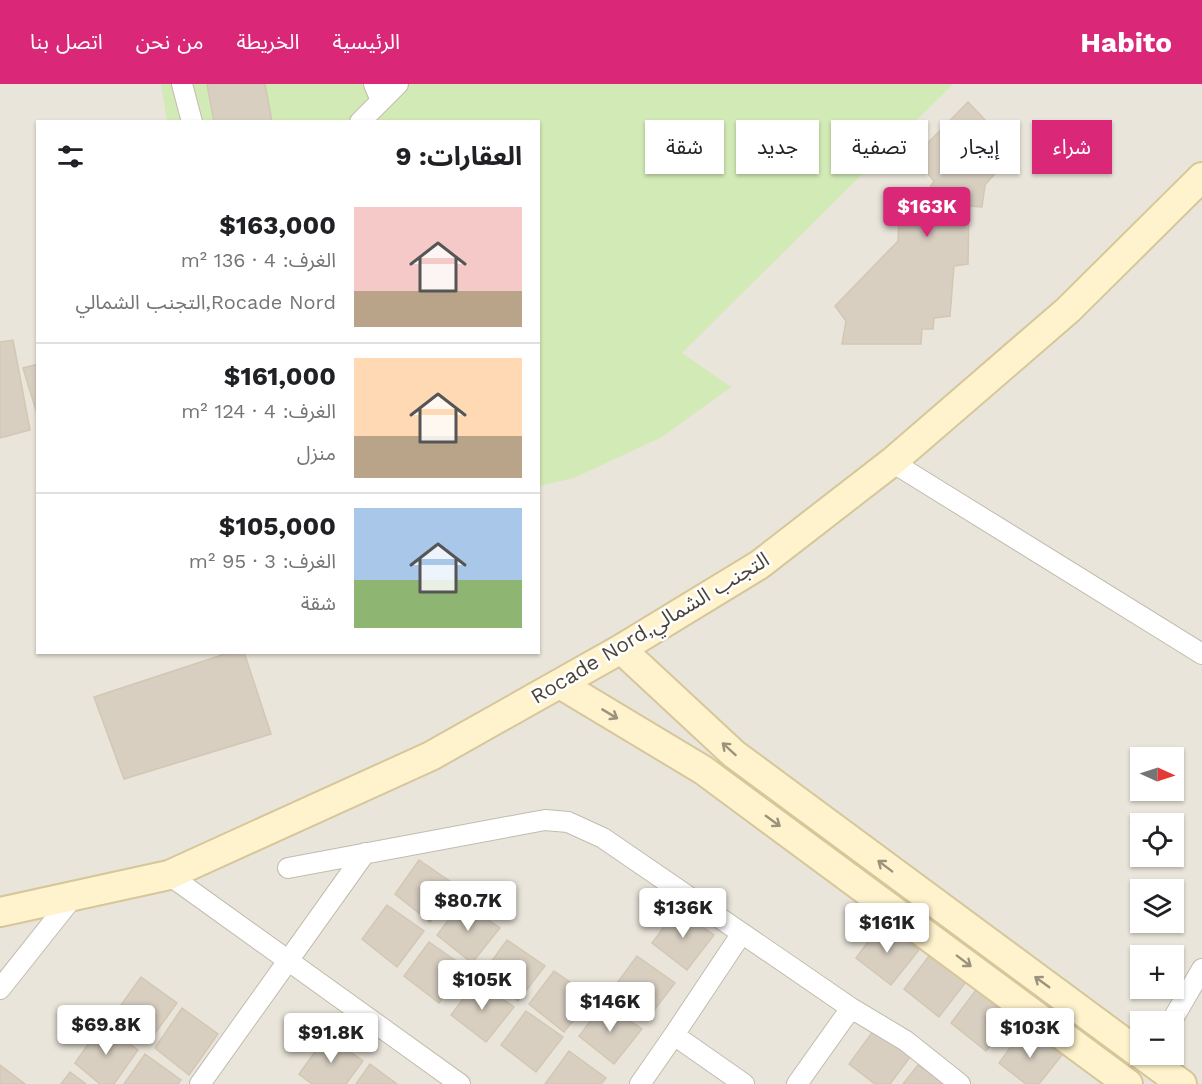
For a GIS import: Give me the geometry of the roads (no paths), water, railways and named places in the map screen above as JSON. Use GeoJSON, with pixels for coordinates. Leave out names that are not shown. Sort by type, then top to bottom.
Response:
{"type":"FeatureCollection","features":[{"type":"Feature","properties":{"kind":"main road","name":"Rocade Nord,التجنب الشمالي"},"geometry":{"type":"LineString","coordinates":[[0,912],[169,876],[431,756],[621,649],[759,565],[892,462],[1068,310],[1202,177]]}},
{"type":"Feature","properties":{"kind":"main road"},"geometry":{"type":"LineString","coordinates":[[621,649],[734,754],[1130,1045]]}},
{"type":"Feature","properties":{"kind":"main road"},"geometry":{"type":"LineString","coordinates":[[560,684],[703,770],[1129,1084]]}},
{"type":"Feature","properties":{"kind":"main road"},"geometry":{"type":"LineString","coordinates":[[1157,1065],[1182,1084]]}},
{"type":"Feature","properties":{"kind":"street"},"geometry":{"type":"LineString","coordinates":[[182,84],[191,120]]}},
{"type":"Feature","properties":{"kind":"street"},"geometry":{"type":"LineString","coordinates":[[361,120],[378,93],[398,84]]}},
{"type":"Feature","properties":{"kind":"street"},"geometry":{"type":"LineString","coordinates":[[892,462],[1202,654]]}},
{"type":"Feature","properties":{"kind":"street"},"geometry":{"type":"LineString","coordinates":[[288,868],[545,820],[568,822],[603,838],[851,1008],[906,1041],[960,1084]]}},
{"type":"Feature","properties":{"kind":"street"},"geometry":{"type":"LineString","coordinates":[[200,1084],[365,853]]}},
{"type":"Feature","properties":{"kind":"street"},"geometry":{"type":"LineString","coordinates":[[169,876],[460,1084]]}},
{"type":"Feature","properties":{"kind":"street"},"geometry":{"type":"LineString","coordinates":[[0,989],[73,897]]}},
{"type":"Feature","properties":{"kind":"street"},"geometry":{"type":"LineString","coordinates":[[640,1084],[742,933]]}},
{"type":"Feature","properties":{"kind":"street"},"geometry":{"type":"LineString","coordinates":[[1177,1011],[1202,969]]}},
{"type":"Feature","properties":{"kind":"street"},"geometry":{"type":"LineString","coordinates":[[797,1084],[851,1008]]}},
{"type":"Feature","properties":{"kind":"street"},"geometry":{"type":"LineString","coordinates":[[674,1035],[744,1084]]}},
{"type":"Feature","properties":{"kind":"street"},"geometry":{"type":"LineString","coordinates":[[1129,1084],[1140,1065]]}}]}
